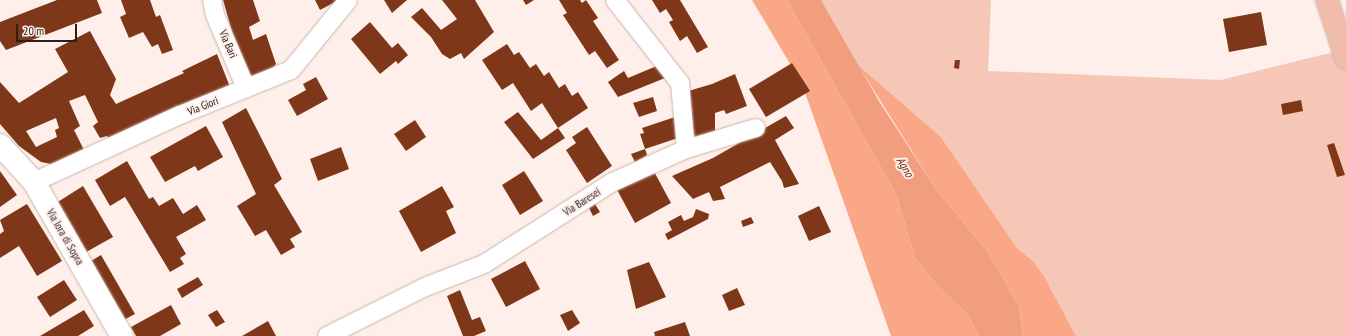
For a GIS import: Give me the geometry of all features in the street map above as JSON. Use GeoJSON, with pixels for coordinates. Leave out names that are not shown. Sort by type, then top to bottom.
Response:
{"type":"FeatureCollection","features":[{"type":"Feature","properties":{"kind":"main road"},"geometry":{"type":"LineString","coordinates":[[1327,0],[1344,47]]}},
{"type":"Feature","properties":{"kind":"street","name":"Via Bari"},"geometry":{"type":"LineString","coordinates":[[212,0],[215,15],[246,88]]}},
{"type":"Feature","properties":{"kind":"street","name":"Via Giori"},"geometry":{"type":"LineString","coordinates":[[34,182],[246,88],[291,70],[348,0]]}},
{"type":"Feature","properties":{"kind":"street"},"geometry":{"type":"LineString","coordinates":[[615,0],[680,83],[686,149]]}},
{"type":"Feature","properties":{"kind":"street","name":"Via Baresei"},"geometry":{"type":"LineString","coordinates":[[338,333],[425,287],[484,264],[611,183],[686,149],[756,128]]}},
{"type":"Feature","properties":{"kind":"street","name":"Via lora di Sopra"},"geometry":{"type":"LineString","coordinates":[[0,145],[34,182],[122,336]]}},
{"type":"Feature","properties":{"kind":"shaded area"},"geometry":{"type":"Polygon","coordinates":[[[752,0],[787,0],[896,194],[915,258],[937,285],[969,316],[979,336],[891,336],[802,84],[752,0]]]}},
{"type":"Feature","properties":{"kind":"shaded area"},"geometry":{"type":"Polygon","coordinates":[[[821,0],[991,0],[988,71],[1221,80],[1342,50],[1346,63],[1346,336],[1076,336],[1044,276],[1033,261],[1017,248],[941,137],[858,65],[821,0]]]}},
{"type":"Feature","properties":{"kind":"shaded area"},"geometry":{"type":"Polygon","coordinates":[[[858,65],[941,137],[1017,248],[1033,261],[1044,276],[1076,336],[1023,336],[1019,307],[988,252],[935,188],[858,65]]]}},
{"type":"Feature","properties":{"kind":"water","name":"Agno"},"geometry":{"type":"Polygon","coordinates":[[[787,0],[821,0],[879,101],[935,188],[988,252],[1019,307],[1023,336],[979,336],[969,316],[937,285],[915,258],[896,194],[787,0]]]}},
{"type":"Feature","properties":{"kind":"building"},"geometry":{"type":"Polygon","coordinates":[[[57,0],[97,0],[102,13],[6,50],[0,41],[0,22],[57,0]]]}},
{"type":"Feature","properties":{"kind":"building"},"geometry":{"type":"Polygon","coordinates":[[[121,0],[150,0],[156,17],[160,15],[173,50],[162,54],[158,44],[152,47],[143,32],[129,38],[120,17],[126,14],[121,0]]]}},
{"type":"Feature","properties":{"kind":"building"},"geometry":{"type":"Polygon","coordinates":[[[223,0],[253,0],[260,21],[249,27],[253,40],[266,34],[276,64],[267,75],[253,80],[233,35],[223,0]]]}},
{"type":"Feature","properties":{"kind":"building"},"geometry":{"type":"Polygon","coordinates":[[[315,0],[339,0],[320,10],[315,0]]]}},
{"type":"Feature","properties":{"kind":"building"},"geometry":{"type":"Polygon","coordinates":[[[384,0],[407,0],[392,13],[384,0]]]}},
{"type":"Feature","properties":{"kind":"building"},"geometry":{"type":"Polygon","coordinates":[[[442,0],[475,0],[494,32],[464,59],[461,53],[450,59],[442,54],[431,37],[411,17],[422,8],[441,30],[457,19],[442,0]]]}},
{"type":"Feature","properties":{"kind":"building"},"geometry":{"type":"Polygon","coordinates":[[[523,0],[534,0],[526,5],[523,0]]]}},
{"type":"Feature","properties":{"kind":"building"},"geometry":{"type":"Polygon","coordinates":[[[559,0],[580,0],[582,3],[586,0],[598,18],[593,21],[619,60],[607,68],[595,51],[589,55],[563,15],[567,13],[559,0]]]}},
{"type":"Feature","properties":{"kind":"building"},"geometry":{"type":"Polygon","coordinates":[[[652,0],[680,0],[708,47],[697,53],[687,36],[680,41],[669,22],[673,20],[666,9],[660,13],[652,0]]]}},
{"type":"Feature","properties":{"kind":"building"},"geometry":{"type":"Polygon","coordinates":[[[1261,12],[1267,45],[1229,52],[1223,19],[1261,12]]]}},
{"type":"Feature","properties":{"kind":"building"},"geometry":{"type":"Polygon","coordinates":[[[370,22],[392,48],[398,43],[408,55],[398,64],[396,61],[380,74],[351,39],[370,22]]]}},
{"type":"Feature","properties":{"kind":"building"},"geometry":{"type":"Polygon","coordinates":[[[90,31],[116,79],[110,95],[116,104],[184,73],[182,71],[217,54],[230,87],[111,141],[107,136],[100,138],[93,126],[98,122],[85,95],[69,101],[80,126],[74,130],[85,152],[51,164],[41,162],[19,146],[0,124],[0,82],[19,103],[68,72],[55,49],[90,31]],[[56,118],[26,131],[36,147],[57,137],[55,130],[59,128],[56,118]]]}},
{"type":"Feature","properties":{"kind":"building"},"geometry":{"type":"Polygon","coordinates":[[[507,44],[514,55],[519,52],[530,68],[536,64],[544,76],[549,72],[559,88],[565,84],[572,96],[578,92],[588,108],[558,128],[542,103],[531,111],[513,83],[502,90],[482,60],[507,44]]]}},
{"type":"Feature","properties":{"kind":"building"},"geometry":{"type":"Polygon","coordinates":[[[955,60],[960,60],[959,69],[954,68],[955,60]]]}},
{"type":"Feature","properties":{"kind":"building"},"geometry":{"type":"Polygon","coordinates":[[[792,63],[810,91],[766,117],[749,89],[792,63]]]}},
{"type":"Feature","properties":{"kind":"building"},"geometry":{"type":"Polygon","coordinates":[[[659,65],[665,78],[618,97],[608,82],[624,71],[628,78],[659,65]]]}},
{"type":"Feature","properties":{"kind":"building"},"geometry":{"type":"Polygon","coordinates":[[[735,74],[747,106],[726,114],[724,110],[715,113],[715,134],[691,138],[685,92],[712,84],[735,74]]]}},
{"type":"Feature","properties":{"kind":"building"},"geometry":{"type":"Polygon","coordinates":[[[316,77],[328,99],[297,116],[288,100],[306,90],[303,84],[316,77]]]}},
{"type":"Feature","properties":{"kind":"building"},"geometry":{"type":"Polygon","coordinates":[[[653,97],[657,111],[639,117],[633,103],[653,97]]]}},
{"type":"Feature","properties":{"kind":"building"},"geometry":{"type":"Polygon","coordinates":[[[1301,100],[1303,111],[1283,115],[1281,104],[1301,100]]]}},
{"type":"Feature","properties":{"kind":"building"},"geometry":{"type":"Polygon","coordinates":[[[246,108],[282,179],[274,185],[302,232],[290,239],[295,247],[281,255],[266,230],[255,236],[237,206],[256,194],[222,122],[246,108]]]}},
{"type":"Feature","properties":{"kind":"building"},"geometry":{"type":"Polygon","coordinates":[[[518,112],[541,140],[558,128],[565,138],[533,159],[504,122],[518,112]]]}},
{"type":"Feature","properties":{"kind":"building"},"geometry":{"type":"Polygon","coordinates":[[[786,116],[794,128],[775,140],[799,184],[784,188],[782,181],[770,162],[720,187],[725,199],[713,201],[709,192],[693,199],[672,176],[713,158],[786,116]]]}},
{"type":"Feature","properties":{"kind":"building"},"geometry":{"type":"Polygon","coordinates":[[[675,117],[681,137],[645,149],[640,134],[644,133],[642,128],[675,117]]]}},
{"type":"Feature","properties":{"kind":"building"},"geometry":{"type":"Polygon","coordinates":[[[415,120],[426,137],[406,151],[394,134],[415,120]]]}},
{"type":"Feature","properties":{"kind":"building"},"geometry":{"type":"Polygon","coordinates":[[[206,126],[223,157],[198,171],[195,166],[165,182],[150,157],[206,126]]]}},
{"type":"Feature","properties":{"kind":"building"},"geometry":{"type":"Polygon","coordinates":[[[587,127],[612,166],[587,183],[566,150],[576,143],[572,137],[587,127]]]}},
{"type":"Feature","properties":{"kind":"building"},"geometry":{"type":"Polygon","coordinates":[[[1334,143],[1345,175],[1337,177],[1327,145],[1334,143]]]}},
{"type":"Feature","properties":{"kind":"building"},"geometry":{"type":"Polygon","coordinates":[[[341,147],[349,169],[318,181],[310,159],[341,147]]]}},
{"type":"Feature","properties":{"kind":"building"},"geometry":{"type":"Polygon","coordinates":[[[645,149],[647,155],[635,162],[631,154],[645,149]]]}},
{"type":"Feature","properties":{"kind":"building"},"geometry":{"type":"Polygon","coordinates":[[[127,161],[149,199],[153,197],[159,206],[173,198],[183,214],[197,205],[206,220],[176,237],[186,254],[180,258],[184,264],[170,272],[125,197],[110,206],[95,180],[127,161]]]}},
{"type":"Feature","properties":{"kind":"building"},"geometry":{"type":"Polygon","coordinates":[[[651,166],[671,203],[635,223],[615,186],[651,166]]]}},
{"type":"Feature","properties":{"kind":"building"},"geometry":{"type":"Polygon","coordinates":[[[0,171],[17,195],[0,207],[0,171]]]}},
{"type":"Feature","properties":{"kind":"building"},"geometry":{"type":"Polygon","coordinates":[[[524,171],[543,201],[520,215],[502,185],[524,171]]]}},
{"type":"Feature","properties":{"kind":"building"},"geometry":{"type":"Polygon","coordinates":[[[83,186],[113,237],[81,255],[53,205],[83,186]]]}},
{"type":"Feature","properties":{"kind":"building"},"geometry":{"type":"Polygon","coordinates":[[[442,186],[454,207],[446,211],[456,233],[421,252],[399,211],[442,186]]]}},
{"type":"Feature","properties":{"kind":"building"},"geometry":{"type":"Polygon","coordinates":[[[593,201],[600,212],[593,216],[587,204],[593,201]]]}},
{"type":"Feature","properties":{"kind":"building"},"geometry":{"type":"Polygon","coordinates":[[[27,204],[62,261],[37,276],[19,246],[0,258],[0,234],[4,231],[0,220],[27,204]]]}},
{"type":"Feature","properties":{"kind":"building"},"geometry":{"type":"Polygon","coordinates":[[[819,206],[831,232],[809,241],[798,216],[819,206]]]}},
{"type":"Feature","properties":{"kind":"building"},"geometry":{"type":"Polygon","coordinates":[[[696,209],[709,214],[708,219],[668,240],[665,234],[672,230],[668,222],[681,215],[684,221],[693,217],[696,209]]]}},
{"type":"Feature","properties":{"kind":"building"},"geometry":{"type":"Polygon","coordinates":[[[751,217],[754,223],[743,227],[741,221],[751,217]]]}},
{"type":"Feature","properties":{"kind":"building"},"geometry":{"type":"Polygon","coordinates":[[[101,255],[135,314],[120,322],[86,264],[101,255]]]}},
{"type":"Feature","properties":{"kind":"building"},"geometry":{"type":"Polygon","coordinates":[[[525,261],[540,289],[506,307],[491,279],[525,261]]]}},
{"type":"Feature","properties":{"kind":"building"},"geometry":{"type":"Polygon","coordinates":[[[649,262],[666,297],[636,309],[627,270],[649,262]]]}},
{"type":"Feature","properties":{"kind":"building"},"geometry":{"type":"Polygon","coordinates":[[[198,277],[203,285],[182,298],[177,289],[198,277]]]}},
{"type":"Feature","properties":{"kind":"building"},"geometry":{"type":"Polygon","coordinates":[[[64,280],[77,300],[50,317],[37,297],[64,280]]]}},
{"type":"Feature","properties":{"kind":"building"},"geometry":{"type":"Polygon","coordinates":[[[737,288],[745,305],[729,311],[722,295],[737,288]]]}},
{"type":"Feature","properties":{"kind":"building"},"geometry":{"type":"Polygon","coordinates":[[[460,290],[472,320],[480,317],[486,331],[474,336],[463,336],[447,296],[460,290]]]}},
{"type":"Feature","properties":{"kind":"building"},"geometry":{"type":"Polygon","coordinates":[[[171,305],[181,324],[160,336],[136,336],[131,327],[171,305]]]}},
{"type":"Feature","properties":{"kind":"building"},"geometry":{"type":"Polygon","coordinates":[[[84,310],[94,326],[78,336],[40,336],[84,310]]]}},
{"type":"Feature","properties":{"kind":"building"},"geometry":{"type":"Polygon","coordinates":[[[217,310],[225,322],[216,327],[208,315],[217,310]]]}},
{"type":"Feature","properties":{"kind":"building"},"geometry":{"type":"Polygon","coordinates":[[[572,310],[580,323],[568,331],[560,315],[572,310]]]}},
{"type":"Feature","properties":{"kind":"building"},"geometry":{"type":"Polygon","coordinates":[[[268,321],[276,336],[242,336],[268,321]]]}},
{"type":"Feature","properties":{"kind":"building"},"geometry":{"type":"Polygon","coordinates":[[[685,322],[690,336],[655,336],[654,332],[685,322]]]}}]}
